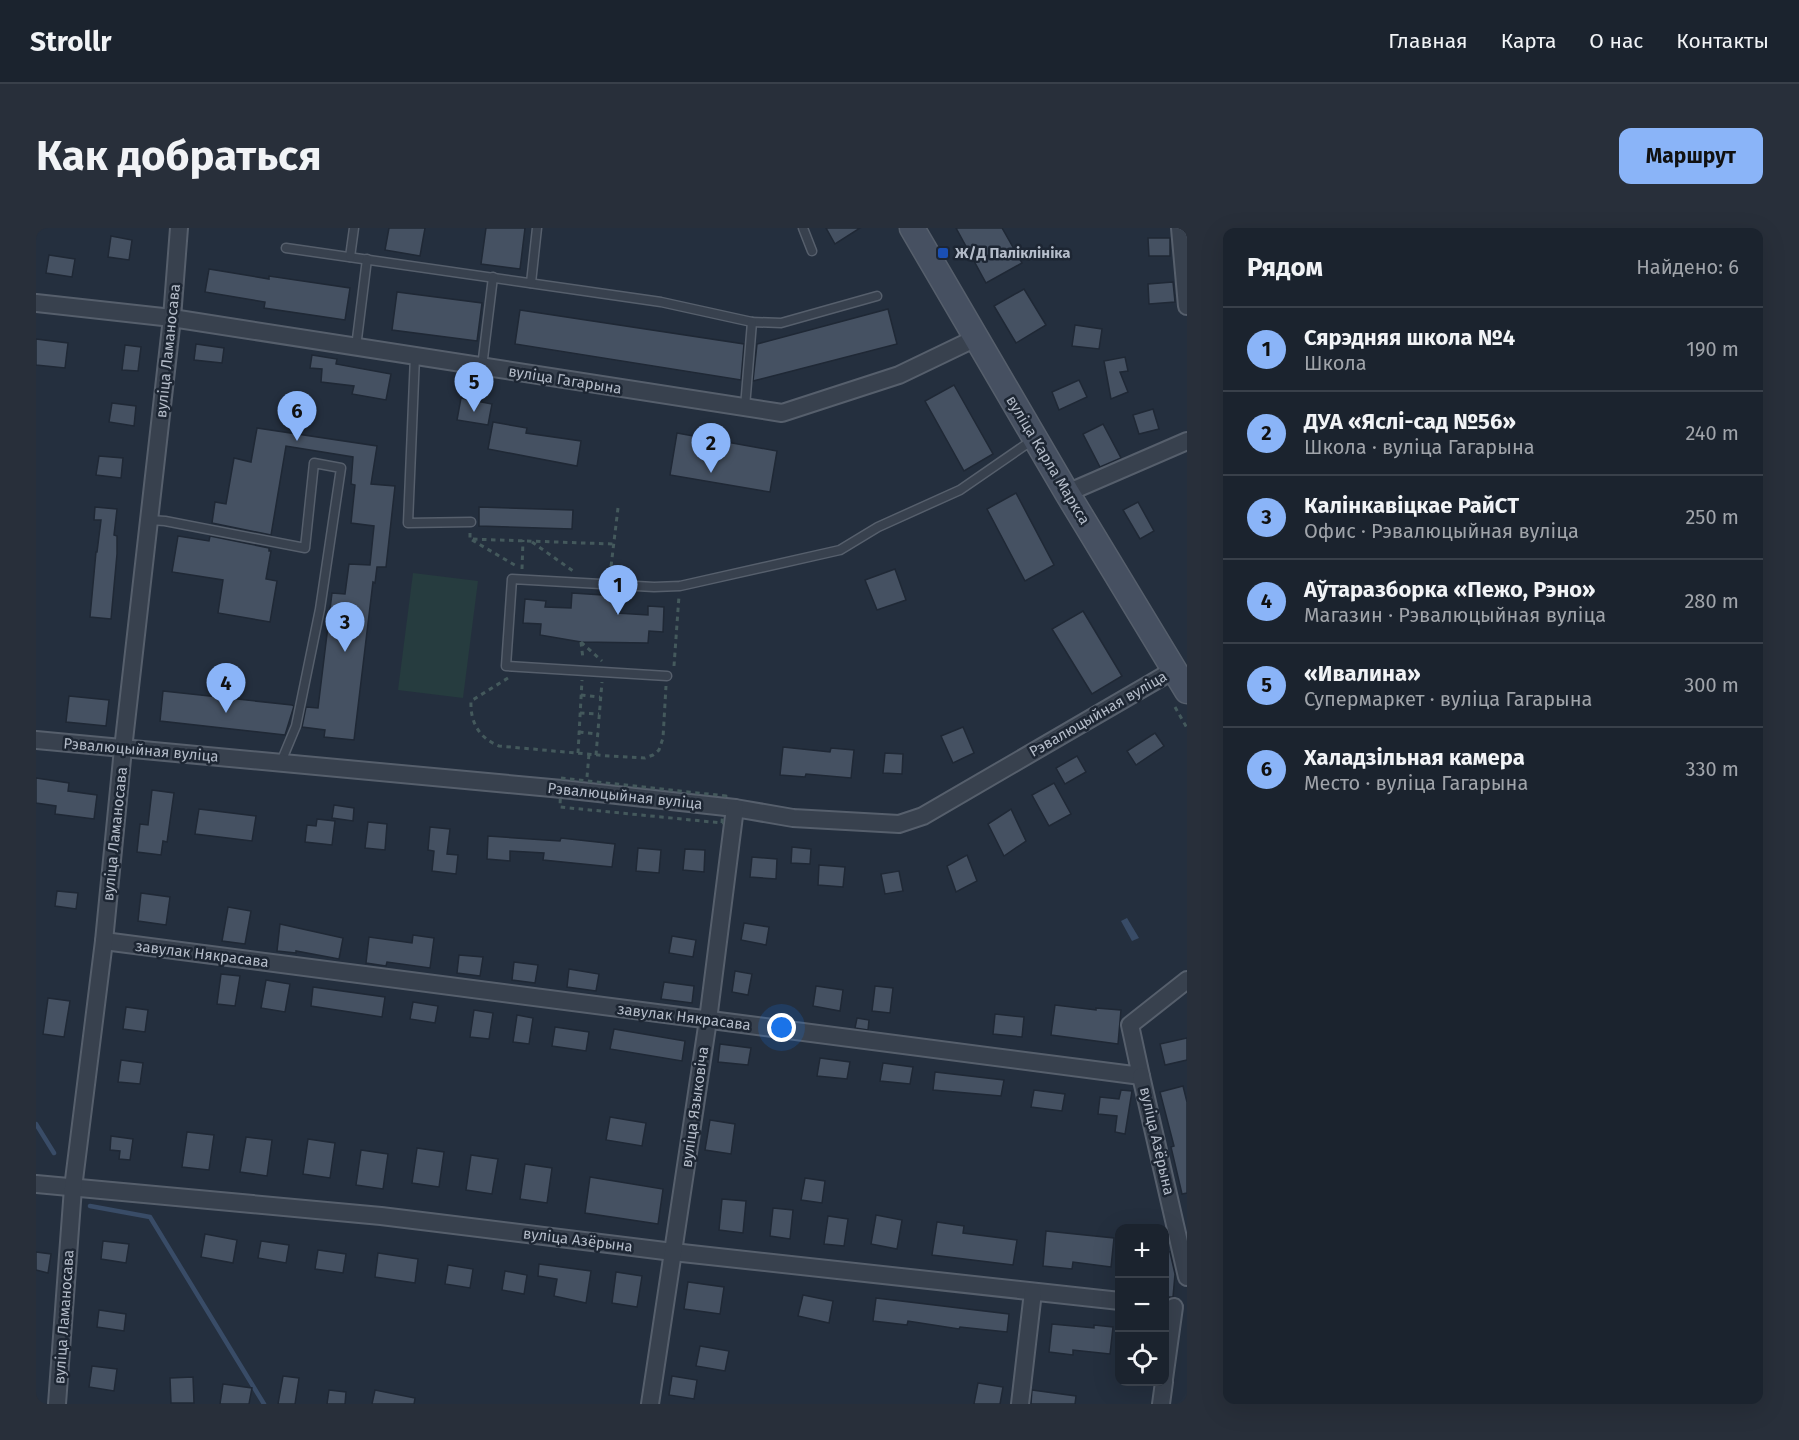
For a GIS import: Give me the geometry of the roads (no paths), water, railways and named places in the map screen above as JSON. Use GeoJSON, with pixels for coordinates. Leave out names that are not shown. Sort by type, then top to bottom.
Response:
{"type":"FeatureCollection","features":[{"type":"Feature","properties":{"kind":"main road","name":"вуліца Карла Маркса"},"geometry":{"type":"LineString","coordinates":[[912,228],[1067,493],[1187,691]]}},
{"type":"Feature","properties":{"kind":"street","name":"вуліца Ламаносава"},"geometry":{"type":"LineString","coordinates":[[57,1404],[74,1188],[104,941],[123,749],[172,318],[179,228]]}},
{"type":"Feature","properties":{"kind":"street"},"geometry":{"type":"LineString","coordinates":[[1180,228],[1187,306]]}},
{"type":"Feature","properties":{"kind":"street","name":"вуліца Гагарына"},"geometry":{"type":"LineString","coordinates":[[36,303],[172,318],[782,413],[899,375],[975,338]]}},
{"type":"Feature","properties":{"kind":"street"},"geometry":{"type":"LineString","coordinates":[[1067,493],[1187,441]]}},
{"type":"Feature","properties":{"kind":"street","name":"Рэвалюцыйная вуліца"},"geometry":{"type":"LineString","coordinates":[[36,740],[562,789],[735,808],[793,818],[899,824],[923,816],[1174,670]]}},
{"type":"Feature","properties":{"kind":"street","name":"вуліца Языковіча"},"geometry":{"type":"LineString","coordinates":[[650,1404],[708,1020],[735,808]]}},
{"type":"Feature","properties":{"kind":"street","name":"завулак Някрасава"},"geometry":{"type":"LineString","coordinates":[[104,941],[1141,1076]]}},
{"type":"Feature","properties":{"kind":"street"},"geometry":{"type":"LineString","coordinates":[[1141,1076],[1130,1025],[1187,980]]}},
{"type":"Feature","properties":{"kind":"street","name":"вуліца Азёрына"},"geometry":{"type":"LineString","coordinates":[[1141,1076],[1187,1277]]}},
{"type":"Feature","properties":{"kind":"street","name":"вуліца Азёрына"},"geometry":{"type":"LineString","coordinates":[[36,1184],[381,1216],[674,1252],[1115,1301]]}},
{"type":"Feature","properties":{"kind":"street"},"geometry":{"type":"LineString","coordinates":[[1020,1404],[1034,1292]]}},
{"type":"Feature","properties":{"kind":"street"},"geometry":{"type":"LineString","coordinates":[[1169,1347],[1175,1307]]}},
{"type":"Feature","properties":{"kind":"street"},"geometry":{"type":"LineString","coordinates":[[1161,1404],[1163,1386]]}},
{"type":"Feature","properties":{"kind":"lane"},"geometry":{"type":"LineString","coordinates":[[350,257],[354,228]]}},
{"type":"Feature","properties":{"kind":"lane"},"geometry":{"type":"LineString","coordinates":[[531,283],[537,228]]}},
{"type":"Feature","properties":{"kind":"lane"},"geometry":{"type":"LineString","coordinates":[[803,228],[812,251]]}},
{"type":"Feature","properties":{"kind":"lane"},"geometry":{"type":"LineString","coordinates":[[286,248],[661,302],[752,322],[781,323],[878,296]]}},
{"type":"Feature","properties":{"kind":"lane"},"geometry":{"type":"LineString","coordinates":[[356,347],[367,259]]}},
{"type":"Feature","properties":{"kind":"lane"},"geometry":{"type":"LineString","coordinates":[[482,367],[494,278]]}},
{"type":"Feature","properties":{"kind":"lane"},"geometry":{"type":"LineString","coordinates":[[745,407],[752,322]]}},
{"type":"Feature","properties":{"kind":"lane"},"geometry":{"type":"LineString","coordinates":[[415,356],[408,523],[471,522]]}},
{"type":"Feature","properties":{"kind":"lane"},"geometry":{"type":"LineString","coordinates":[[668,671],[603,667],[582,671],[506,666],[512,579],[592,585],[654,587],[680,585],[840,550],[878,527],[960,490],[1035,438]]}},
{"type":"Feature","properties":{"kind":"lane"},"geometry":{"type":"LineString","coordinates":[[149,520],[165,521],[306,548],[314,463],[341,468],[320,609],[296,726],[281,762]]}},
{"type":"Feature","properties":{"kind":"water"},"geometry":{"type":"Polygon","coordinates":[[[1127,918],[1139,938],[1132,941],[1121,921],[1127,918]]]}},
{"type":"Feature","properties":{"kind":"waterway"},"geometry":{"type":"LineString","coordinates":[[36,1124],[54,1153]]}},
{"type":"Feature","properties":{"kind":"waterway"},"geometry":{"type":"LineString","coordinates":[[90,1206],[150,1217],[264,1404]]}},
{"type":"Feature","properties":{"kind":"place","name":"Ж/Д Паліклініка"},"geometry":{"type":"Point","coordinates":[943,253]}},
{"type":"Feature","properties":{"kind":"place","name":"«Ивалина»"},"geometry":{"type":"Point","coordinates":[474,412]}},
{"type":"Feature","properties":{"kind":"place","name":"Халадзільная камера"},"geometry":{"type":"Point","coordinates":[297,441]}},
{"type":"Feature","properties":{"kind":"place","name":"ДУА «Яслі-сад №56»"},"geometry":{"type":"Point","coordinates":[711,473]}},
{"type":"Feature","properties":{"kind":"place","name":"Сярэдняя школа №4"},"geometry":{"type":"Point","coordinates":[618,615]}},
{"type":"Feature","properties":{"kind":"place","name":"Калінкавіцкае РайСТ"},"geometry":{"type":"Point","coordinates":[345,652]}},
{"type":"Feature","properties":{"kind":"place","name":"Аўтаразборка «Пежо, Рэно»"},"geometry":{"type":"Point","coordinates":[226,713]}}]}
